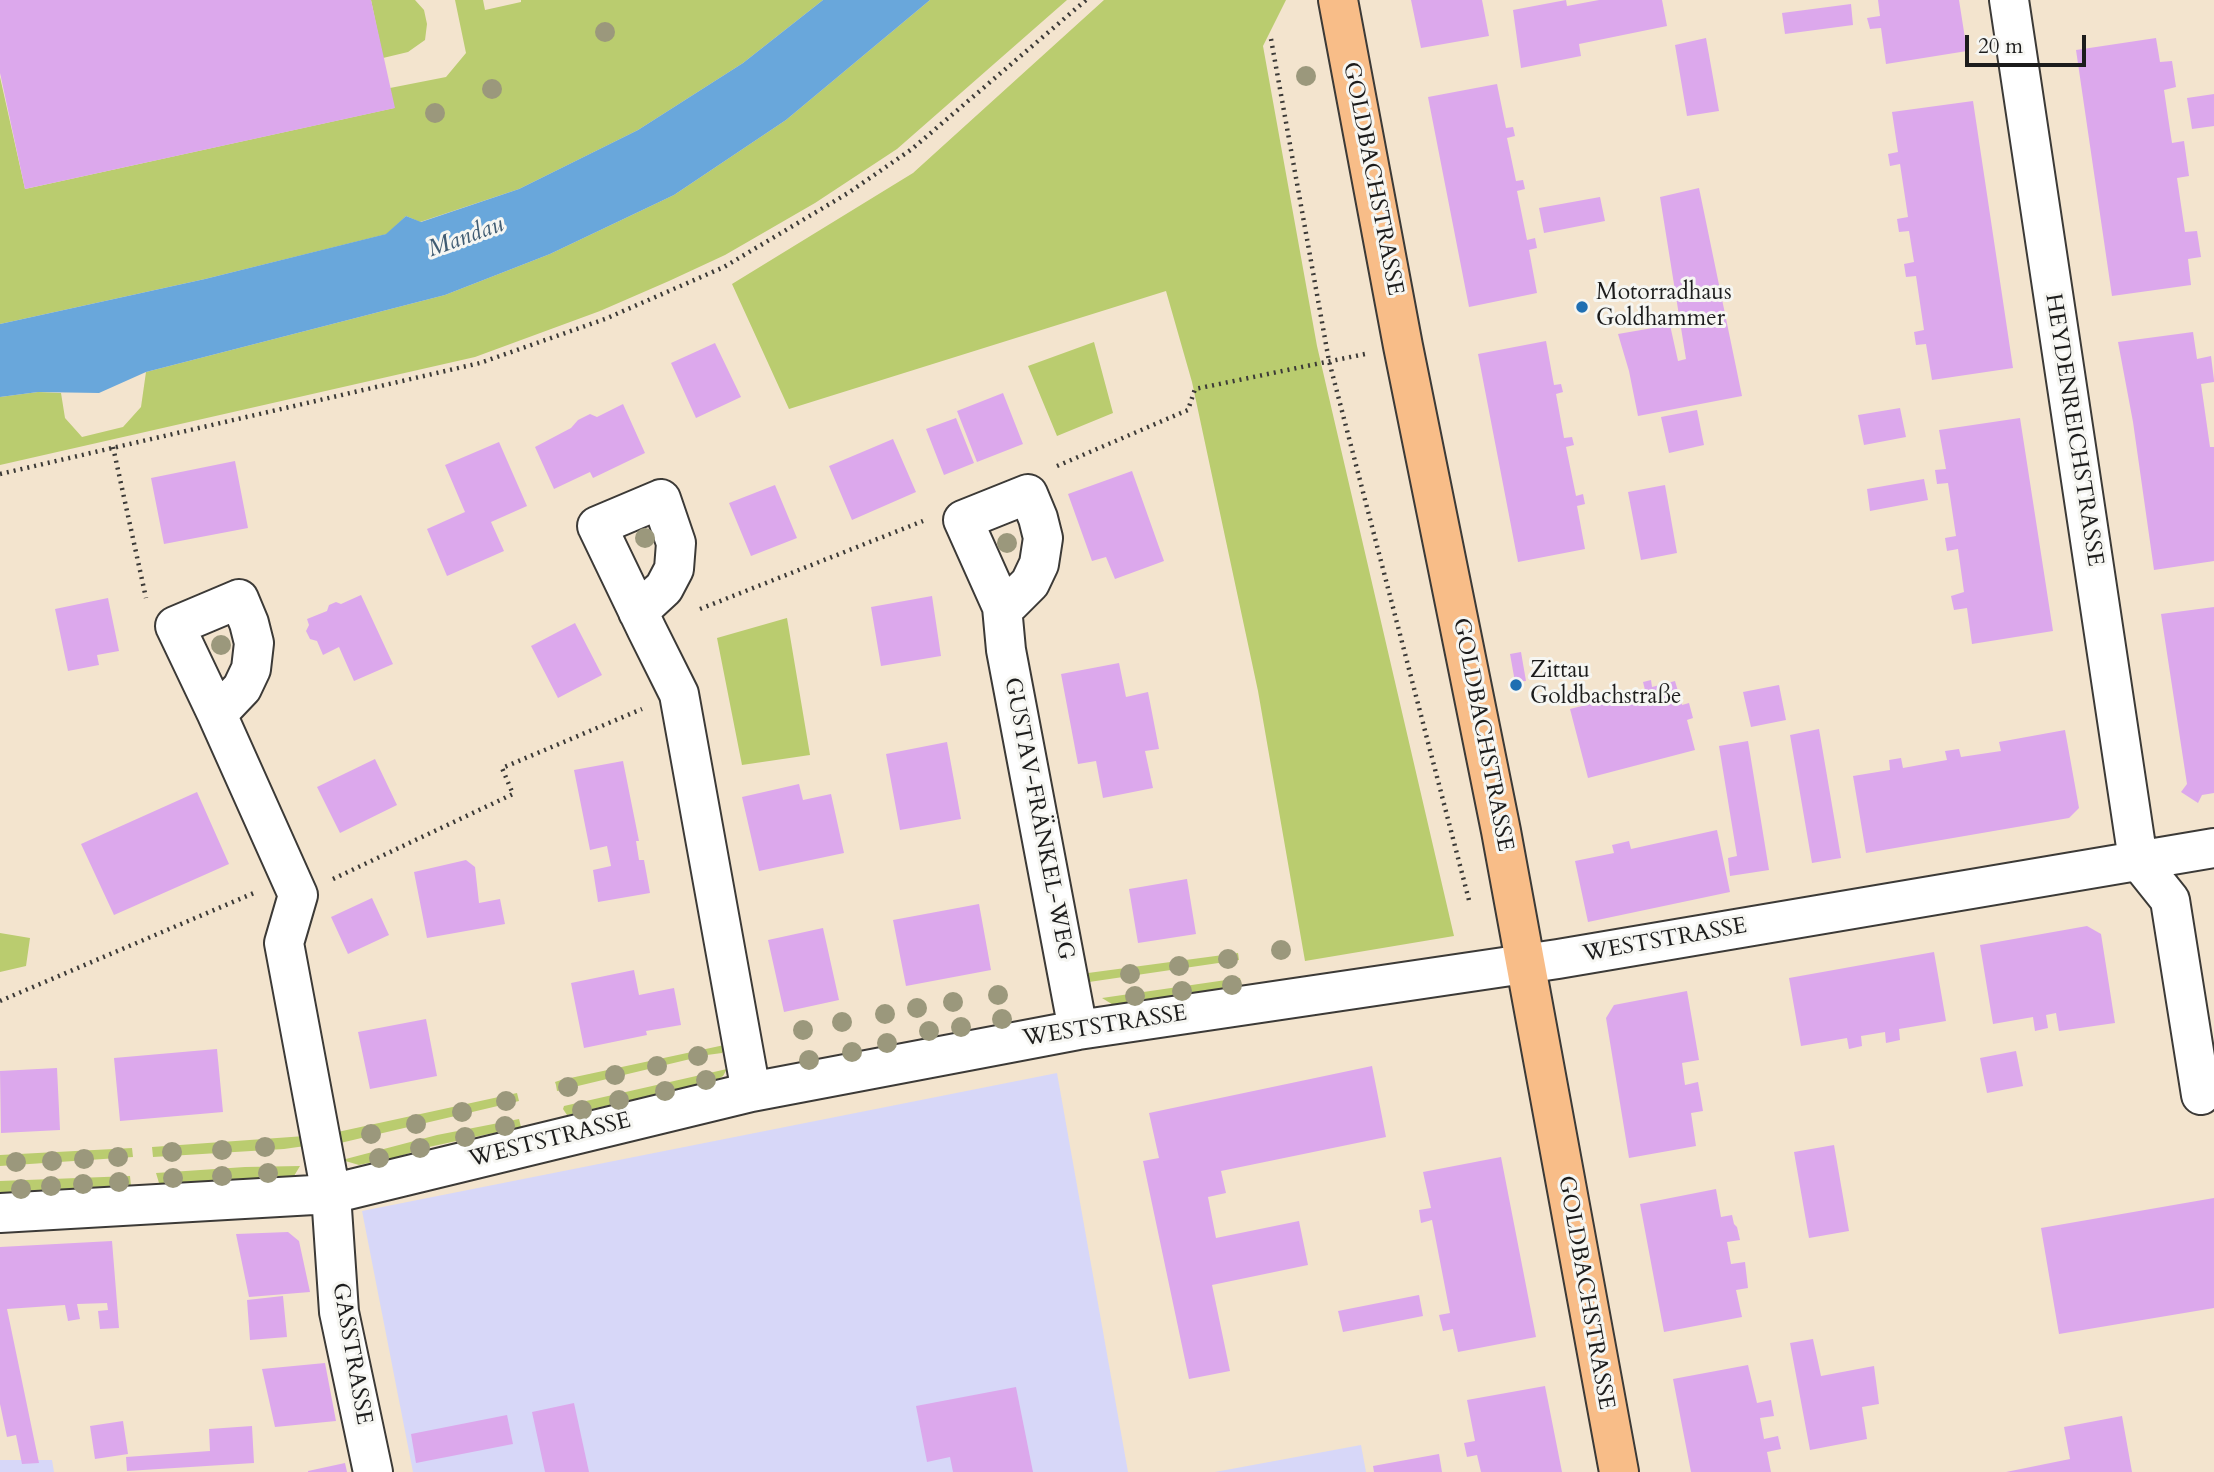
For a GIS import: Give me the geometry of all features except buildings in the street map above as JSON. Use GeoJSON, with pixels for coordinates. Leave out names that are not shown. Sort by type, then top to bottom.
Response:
{"type":"FeatureCollection","features":[{"type":"Feature","properties":{"kind":"main road","name":"GOLDBACHSTRASSE"},"geometry":{"type":"LineString","coordinates":[[1338,0],[1403,346],[1472,678],[1619,1472]]}},
{"type":"Feature","properties":{"kind":"street","name":"HEYDENREICHSTRASSE"},"geometry":{"type":"LineString","coordinates":[[2008,0],[2138,860]]}},
{"type":"Feature","properties":{"kind":"street"},"geometry":{"type":"LineString","coordinates":[[216,712],[242,688],[251,669],[254,643],[239,600],[175,626],[298,895]]}},
{"type":"Feature","properties":{"kind":"street","name":"GUSTAV-FRÄNKEL-WEG"},"geometry":{"type":"LineString","coordinates":[[1002,607],[1006,650],[1078,1030]]}},
{"type":"Feature","properties":{"kind":"street"},"geometry":{"type":"LineString","coordinates":[[638,612],[679,694],[751,1092]]}},
{"type":"Feature","properties":{"kind":"street","name":"WESTSTRASSE"},"geometry":{"type":"LineString","coordinates":[[0,1213],[331,1194],[751,1092],[1078,1030],[1488,970],[2214,848]]}},
{"type":"Feature","properties":{"kind":"street"},"geometry":{"type":"LineString","coordinates":[[2138,860],[2170,900],[2201,1095]]}},
{"type":"Feature","properties":{"kind":"street","name":"GASSTRASSE"},"geometry":{"type":"LineString","coordinates":[[298,895],[284,943],[331,1194],[339,1312],[373,1472]]}},
{"type":"Feature","properties":{"kind":"path"},"geometry":{"type":"LineString","coordinates":[[0,474],[480,363],[606,319],[724,267],[848,193],[912,149],[1086,0]]}},
{"type":"Feature","properties":{"kind":"path"},"geometry":{"type":"LineString","coordinates":[[1271,39],[1329,361],[1488,970]]}},
{"type":"Feature","properties":{"kind":"path"},"geometry":{"type":"LineString","coordinates":[[113,447],[148,611],[175,626]]}},
{"type":"Feature","properties":{"kind":"path"},"geometry":{"type":"LineString","coordinates":[[0,1001],[251,893],[298,895],[513,794],[502,768],[679,694]]}},
{"type":"Feature","properties":{"kind":"shaded area"},"geometry":{"type":"Polygon","coordinates":[[[1057,1073],[1128,1472],[413,1472],[362,1211],[1057,1073]]]}},
{"type":"Feature","properties":{"kind":"shaded area"},"geometry":{"type":"Polygon","coordinates":[[[1361,1445],[1366,1472],[1215,1472],[1361,1445]]]}},
{"type":"Feature","properties":{"kind":"shaded area"},"geometry":{"type":"Polygon","coordinates":[[[0,1460],[52,1460],[54,1472],[0,1472],[0,1460]]]}},
{"type":"Feature","properties":{"kind":"green space"},"geometry":{"type":"Polygon","coordinates":[[[371,0],[415,0],[424,10],[427,24],[425,40],[408,52],[383,58],[371,0]]]}},
{"type":"Feature","properties":{"kind":"green space"},"geometry":{"type":"Polygon","coordinates":[[[455,0],[483,0],[485,10],[521,0],[823,0],[743,63],[638,130],[519,189],[420,222],[406,216],[387,234],[205,279],[0,324],[0,77],[25,189],[394,108],[390,88],[446,77],[466,53],[455,0]]]}},
{"type":"Feature","properties":{"kind":"green space"},"geometry":{"type":"Polygon","coordinates":[[[930,0],[1067,0],[897,149],[815,203],[725,255],[669,281],[600,311],[475,357],[0,465],[0,397],[38,392],[61,393],[65,418],[82,437],[123,427],[141,407],[146,372],[445,295],[550,254],[674,195],[786,120],[930,0]]]}},
{"type":"Feature","properties":{"kind":"green space"},"geometry":{"type":"Polygon","coordinates":[[[1104,0],[1286,0],[1263,46],[1317,346],[1454,936],[1305,961],[1258,691],[1192,382],[1166,291],[789,409],[732,284],[913,173],[1104,0]]]}},
{"type":"Feature","properties":{"kind":"green space"},"geometry":{"type":"Polygon","coordinates":[[[1094,342],[1113,413],[1057,436],[1028,366],[1094,342]]]}},
{"type":"Feature","properties":{"kind":"green space"},"geometry":{"type":"Polygon","coordinates":[[[787,618],[810,755],[742,765],[717,638],[787,618]]]}},
{"type":"Feature","properties":{"kind":"green space"},"geometry":{"type":"Polygon","coordinates":[[[0,933],[30,938],[26,966],[0,972],[0,933]]]}},
{"type":"Feature","properties":{"kind":"green space"},"geometry":{"type":"Polygon","coordinates":[[[1238,953],[1239,960],[1089,982],[1088,973],[1238,953]]]}},
{"type":"Feature","properties":{"kind":"green space"},"geometry":{"type":"Polygon","coordinates":[[[1240,978],[1242,986],[1115,1006],[1102,998],[1240,978]]]}},
{"type":"Feature","properties":{"kind":"green space"},"geometry":{"type":"Polygon","coordinates":[[[729,1044],[722,1053],[557,1091],[555,1082],[561,1080],[729,1044]]]}},
{"type":"Feature","properties":{"kind":"green space"},"geometry":{"type":"Polygon","coordinates":[[[727,1069],[723,1076],[716,1080],[567,1115],[563,1109],[564,1106],[727,1069]]]}},
{"type":"Feature","properties":{"kind":"green space"},"geometry":{"type":"Polygon","coordinates":[[[517,1093],[519,1101],[336,1144],[333,1133],[517,1093]]]}},
{"type":"Feature","properties":{"kind":"green space"},"geometry":{"type":"Polygon","coordinates":[[[519,1119],[521,1127],[429,1147],[397,1157],[359,1165],[342,1160],[437,1135],[519,1119]]]}},
{"type":"Feature","properties":{"kind":"green space"},"geometry":{"type":"Polygon","coordinates":[[[305,1136],[305,1146],[284,1149],[153,1157],[152,1147],[305,1136]]]}},
{"type":"Feature","properties":{"kind":"green space"},"geometry":{"type":"Polygon","coordinates":[[[132,1148],[133,1157],[0,1166],[0,1155],[132,1148]]]}},
{"type":"Feature","properties":{"kind":"green space"},"geometry":{"type":"Polygon","coordinates":[[[300,1166],[294,1176],[166,1183],[159,1183],[156,1173],[245,1167],[300,1166]]]}},
{"type":"Feature","properties":{"kind":"green space"},"geometry":{"type":"Polygon","coordinates":[[[130,1176],[131,1186],[0,1194],[0,1181],[130,1176]]]}},
{"type":"Feature","properties":{"kind":"water","name":"Mandau"},"geometry":{"type":"Polygon","coordinates":[[[823,0],[930,0],[786,120],[674,195],[550,254],[445,295],[146,372],[99,393],[38,392],[0,397],[0,324],[205,279],[386,234],[406,216],[421,222],[519,189],[638,130],[743,63],[823,0]]]}},
{"type":"Feature","properties":{"kind":"place","name":"Motorradhaus Goldhammer"},"geometry":{"type":"Point","coordinates":[1582,307]}},
{"type":"Feature","properties":{"kind":"place","name":"Zittau Goldbachstraße"},"geometry":{"type":"Point","coordinates":[1516,685]}}]}
